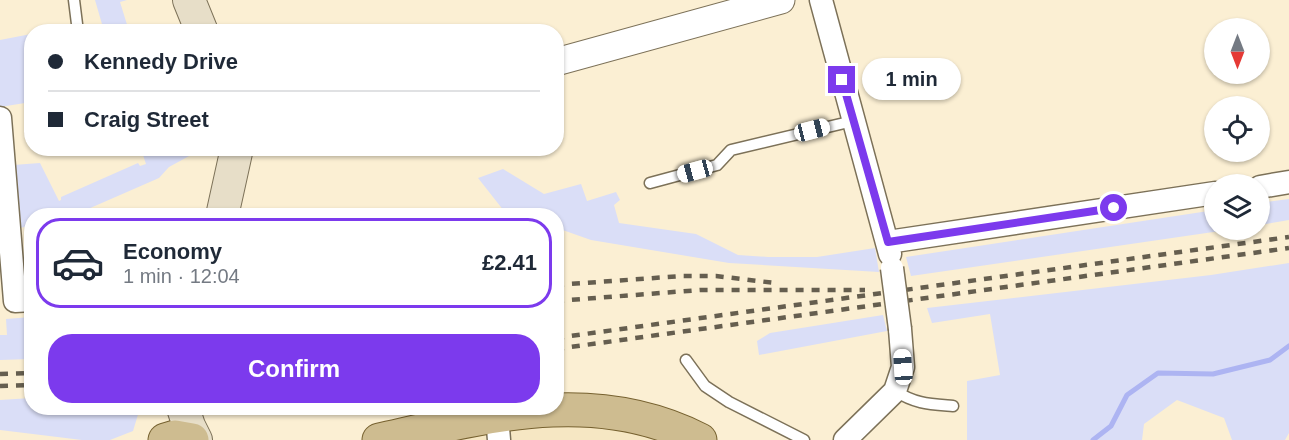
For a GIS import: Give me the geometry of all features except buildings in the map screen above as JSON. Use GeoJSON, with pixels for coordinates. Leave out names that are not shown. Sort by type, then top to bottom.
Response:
{"type":"FeatureCollection","features":[{"type":"Feature","properties":{"kind":"main road"},"geometry":{"type":"LineString","coordinates":[[189,0],[199,24]]}},
{"type":"Feature","properties":{"kind":"main road"},"geometry":{"type":"LineString","coordinates":[[224,208],[238,156]]}},
{"type":"Feature","properties":{"kind":"main road"},"geometry":{"type":"LineString","coordinates":[[564,409],[607,410],[650,419],[700,440]]}},
{"type":"Feature","properties":{"kind":"main road"},"geometry":{"type":"LineString","coordinates":[[165,440],[172,415]]}},
{"type":"Feature","properties":{"kind":"main road"},"geometry":{"type":"LineString","coordinates":[[185,415],[196,440]]}},
{"type":"Feature","properties":{"kind":"main road"},"geometry":{"type":"LineString","coordinates":[[379,440],[498,428],[536,415]]}},
{"type":"Feature","properties":{"kind":"main road"},"geometry":{"type":"LineString","coordinates":[[165,440],[175,437],[192,440]]}},
{"type":"Feature","properties":{"kind":"street"},"geometry":{"type":"LineString","coordinates":[[564,60],[781,0]]}},
{"type":"Feature","properties":{"kind":"street"},"geometry":{"type":"LineString","coordinates":[[821,0],[888,242],[903,367],[895,391],[845,440]]}},
{"type":"Feature","properties":{"kind":"street"},"geometry":{"type":"LineString","coordinates":[[0,117],[15,301],[24,300]]}},
{"type":"Feature","properties":{"kind":"street"},"geometry":{"type":"LineString","coordinates":[[1270,185],[1289,182]]}},
{"type":"Feature","properties":{"kind":"street"},"geometry":{"type":"LineString","coordinates":[[888,242],[1204,195]]}},
{"type":"Feature","properties":{"kind":"lane"},"geometry":{"type":"LineString","coordinates":[[74,0],[77,24]]}},
{"type":"Feature","properties":{"kind":"lane"},"geometry":{"type":"LineString","coordinates":[[650,183],[717,165],[731,150],[853,121]]}},
{"type":"Feature","properties":{"kind":"lane"},"geometry":{"type":"LineString","coordinates":[[686,360],[705,386],[774,426],[804,440]]}},
{"type":"Feature","properties":{"kind":"lane"},"geometry":{"type":"LineString","coordinates":[[895,391],[910,401],[953,406]]}},
{"type":"Feature","properties":{"kind":"shaded area"},"geometry":{"type":"Polygon","coordinates":[[[95,0],[127,0],[120,2],[127,24],[102,24],[95,0]]]}},
{"type":"Feature","properties":{"kind":"shaded area"},"geometry":{"type":"Polygon","coordinates":[[[24,35],[24,103],[0,107],[0,40],[24,35]]]}},
{"type":"Feature","properties":{"kind":"shaded area"},"geometry":{"type":"Polygon","coordinates":[[[143,156],[189,156],[169,167],[159,178],[90,208],[24,208],[24,227],[19,228],[13,165],[40,163],[59,201],[61,197],[138,163],[140,166],[146,164],[143,156]]]}},
{"type":"Feature","properties":{"kind":"shaded area"},"geometry":{"type":"Polygon","coordinates":[[[503,169],[544,194],[581,184],[587,201],[616,192],[620,200],[614,205],[619,223],[696,234],[738,255],[817,257],[875,248],[879,272],[729,263],[591,240],[564,230],[564,208],[502,208],[478,178],[503,169]]]}},
{"type":"Feature","properties":{"kind":"shaded area"},"geometry":{"type":"Polygon","coordinates":[[[1289,199],[1289,220],[1270,223],[1270,202],[1289,199]]]}},
{"type":"Feature","properties":{"kind":"shaded area"},"geometry":{"type":"Polygon","coordinates":[[[1204,212],[1204,233],[911,276],[906,257],[1204,212]]]}},
{"type":"Feature","properties":{"kind":"shaded area"},"geometry":{"type":"Polygon","coordinates":[[[1289,263],[1289,433],[1285,440],[1232,440],[1224,418],[1177,400],[1144,424],[1142,440],[967,440],[967,381],[1000,375],[990,314],[932,323],[927,308],[1211,275],[1289,263]]]}},
{"type":"Feature","properties":{"kind":"shaded area"},"geometry":{"type":"Polygon","coordinates":[[[883,315],[887,331],[759,355],[757,341],[770,333],[883,315]]]}},
{"type":"Feature","properties":{"kind":"shaded area"},"geometry":{"type":"Polygon","coordinates":[[[24,318],[24,359],[0,360],[0,335],[7,335],[6,319],[24,318]]]}},
{"type":"Feature","properties":{"kind":"shaded area"},"geometry":{"type":"Polygon","coordinates":[[[24,398],[24,415],[138,415],[133,431],[110,440],[82,440],[0,430],[0,400],[24,398]]]}},
{"type":"Feature","properties":{"kind":"shaded area"},"geometry":{"type":"Polygon","coordinates":[[[564,411],[697,440],[381,440],[521,415],[564,415],[564,411]]]}},
{"type":"Feature","properties":{"kind":"waterway"},"geometry":{"type":"LineString","coordinates":[[1093,440],[1111,426],[1127,395],[1158,373],[1213,374],[1270,360],[1289,346]]}},
{"type":"Feature","properties":{"kind":"railway"},"geometry":{"type":"LineString","coordinates":[[564,337],[1289,237]]}},
{"type":"Feature","properties":{"kind":"railway"},"geometry":{"type":"LineString","coordinates":[[564,348],[1289,248]]}},
{"type":"Feature","properties":{"kind":"railway"},"geometry":{"type":"LineString","coordinates":[[564,284],[682,276],[716,276],[775,283]]}},
{"type":"Feature","properties":{"kind":"railway"},"geometry":{"type":"LineString","coordinates":[[564,300],[700,290],[865,290]]}},
{"type":"Feature","properties":{"kind":"railway"},"geometry":{"type":"LineString","coordinates":[[0,374],[24,373]]}},
{"type":"Feature","properties":{"kind":"railway"},"geometry":{"type":"LineString","coordinates":[[0,386],[24,385]]}},
{"type":"Feature","properties":{"kind":"route"},"geometry":{"type":"LineString","coordinates":[[842,80],[888,242],[1114,208]]}}]}
